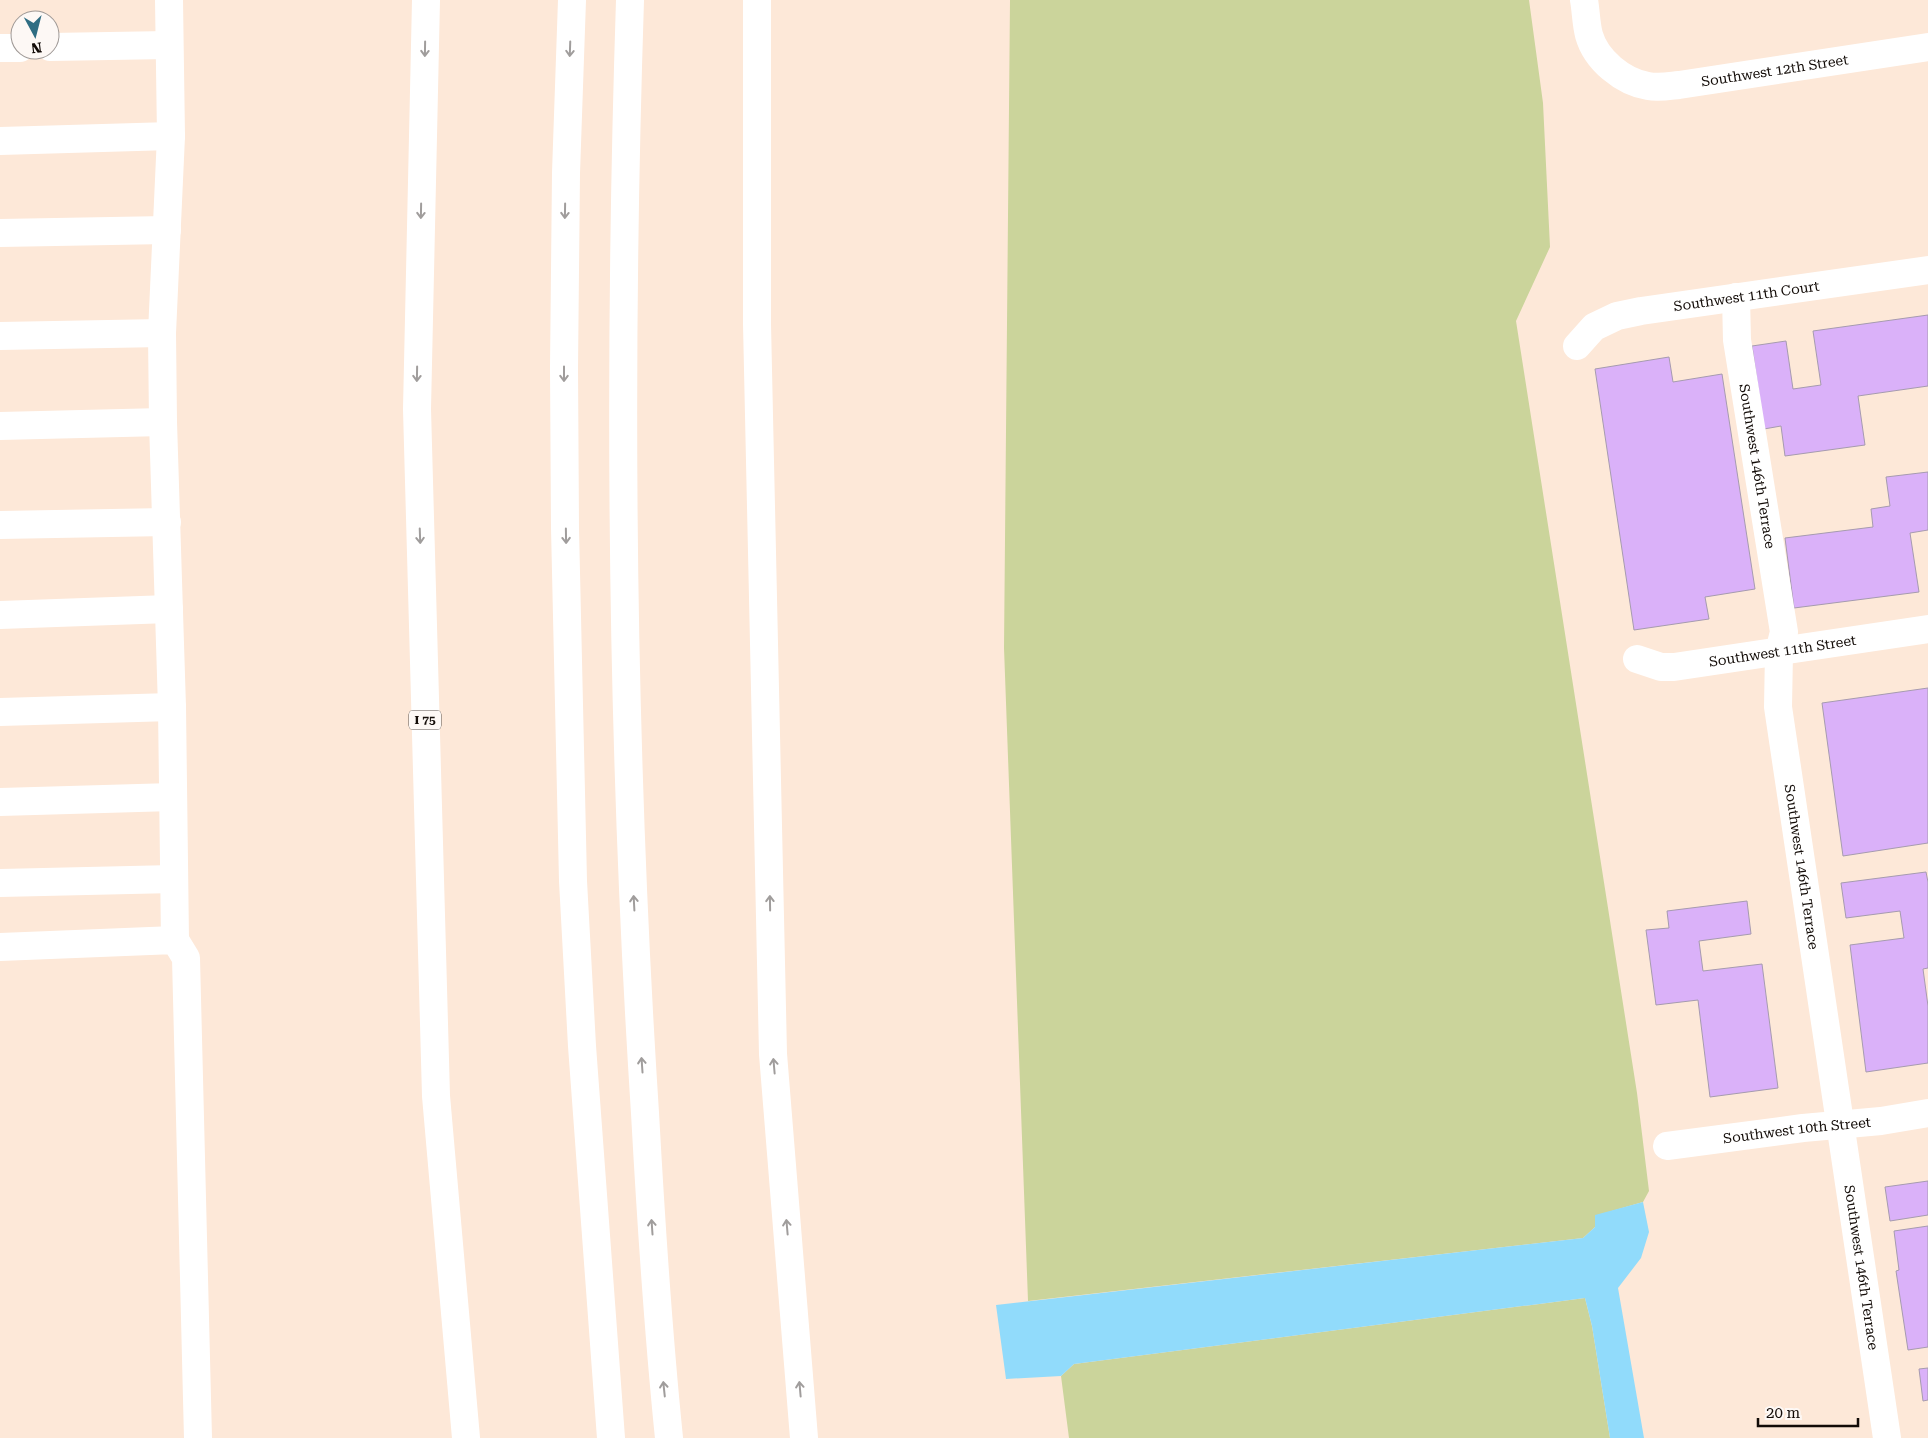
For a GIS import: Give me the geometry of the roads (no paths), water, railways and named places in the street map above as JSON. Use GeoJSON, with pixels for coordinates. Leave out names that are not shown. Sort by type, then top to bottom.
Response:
{"type":"FeatureCollection","features":[{"type":"Feature","properties":{"kind":"main road"},"geometry":{"type":"LineString","coordinates":[[169,0],[170,136],[162,333],[163,422],[172,707],[175,940],[186,958],[198,1438]]}},
{"type":"Feature","properties":{"kind":"main road","name":"I 75"},"geometry":{"type":"LineString","coordinates":[[426,0],[416,409],[436,1096],[466,1438]]}},
{"type":"Feature","properties":{"kind":"main road"},"geometry":{"type":"LineString","coordinates":[[572,0],[566,173],[564,377],[565,528],[573,881],[583,1055],[611,1438]]}},
{"type":"Feature","properties":{"kind":"main road"},"geometry":{"type":"LineString","coordinates":[[630,0],[622,368],[626,701],[640,1034],[652,1237],[669,1438]]}},
{"type":"Feature","properties":{"kind":"main road"},"geometry":{"type":"LineString","coordinates":[[757,0],[757,324],[773,1054],[804,1438]]}},
{"type":"Feature","properties":{"kind":"main road","name":"Southwest 12th Street"},"geometry":{"type":"LineString","coordinates":[[1584,0],[1590,36],[1594,48],[1602,59],[1623,77],[1647,86],[1663,87],[1928,47]]}},
{"type":"Feature","properties":{"kind":"main road"},"geometry":{"type":"LineString","coordinates":[[60,47],[169,45]]}},
{"type":"Feature","properties":{"kind":"main road"},"geometry":{"type":"LineString","coordinates":[[0,141],[170,136]]}},
{"type":"Feature","properties":{"kind":"main road"},"geometry":{"type":"LineString","coordinates":[[0,233],[167,230]]}},
{"type":"Feature","properties":{"kind":"main road","name":"Southwest 11th Court"},"geometry":{"type":"LineString","coordinates":[[1577,346],[1594,327],[1617,316],[1928,270]]}},
{"type":"Feature","properties":{"kind":"main road","name":"Southwest 146th Terrace"},"geometry":{"type":"LineString","coordinates":[[1736,297],[1737,340],[1784,632],[1779,652],[1778,706],[1887,1438]]}},
{"type":"Feature","properties":{"kind":"main road"},"geometry":{"type":"LineString","coordinates":[[0,336],[162,333]]}},
{"type":"Feature","properties":{"kind":"main road"},"geometry":{"type":"LineString","coordinates":[[0,426],[163,422]]}},
{"type":"Feature","properties":{"kind":"main road"},"geometry":{"type":"LineString","coordinates":[[0,524],[166,522]]}},
{"type":"Feature","properties":{"kind":"main road"},"geometry":{"type":"LineString","coordinates":[[0,614],[169,609]]}},
{"type":"Feature","properties":{"kind":"main road","name":"Southwest 11th Street"},"geometry":{"type":"LineString","coordinates":[[1637,659],[1661,667],[1674,667],[1928,629]]}},
{"type":"Feature","properties":{"kind":"main road"},"geometry":{"type":"LineString","coordinates":[[0,712],[172,707]]}},
{"type":"Feature","properties":{"kind":"main road"},"geometry":{"type":"LineString","coordinates":[[0,802],[174,797]]}},
{"type":"Feature","properties":{"kind":"main road"},"geometry":{"type":"LineString","coordinates":[[0,883],[174,879]]}},
{"type":"Feature","properties":{"kind":"main road"},"geometry":{"type":"LineString","coordinates":[[0,947],[175,940]]}},
{"type":"Feature","properties":{"kind":"main road","name":"Southwest 10th Street"},"geometry":{"type":"LineString","coordinates":[[1667,1146],[1928,1113]]}},
{"type":"Feature","properties":{"kind":"water"},"geometry":{"type":"Polygon","coordinates":[[[1643,1202],[1649,1232],[1641,1258],[1618,1288],[1644,1438],[1610,1438],[1592,1326],[1585,1298],[1074,1364],[1061,1376],[1006,1379],[996,1305],[1583,1238],[1595,1227],[1595,1215],[1643,1202]]]}}]}
